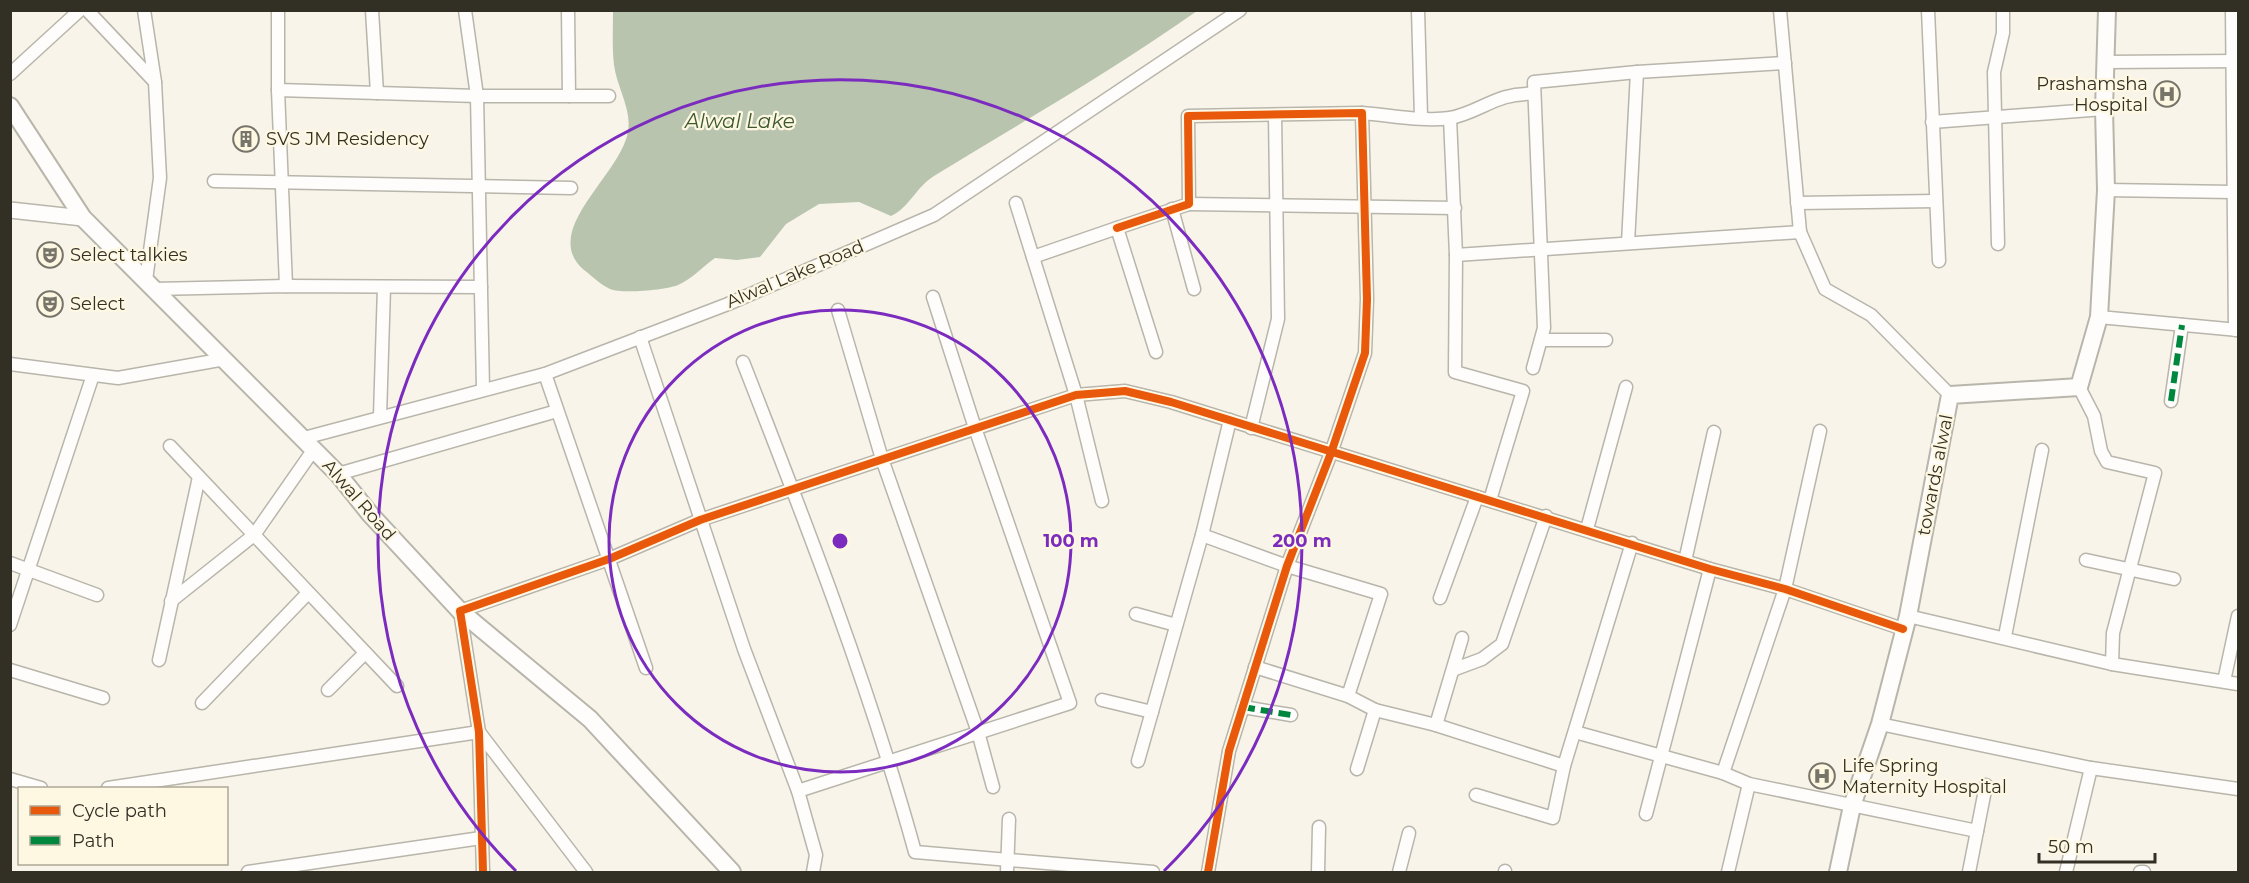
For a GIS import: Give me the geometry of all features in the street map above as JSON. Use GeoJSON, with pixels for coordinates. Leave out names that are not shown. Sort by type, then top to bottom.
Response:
{"type":"FeatureCollection","features":[{"type":"Feature","properties":{"kind":"main road"},"geometry":{"type":"LineString","coordinates":[[2079,387],[2099,317],[2106,190],[2104,109],[2107,10]]}},
{"type":"Feature","properties":{"kind":"main road","name":"Alwal Road"},"geometry":{"type":"LineString","coordinates":[[10,106],[83,218],[309,443],[459,611],[590,719],[732,873]]}},
{"type":"Feature","properties":{"kind":"main road","name":"towards alwal"},"geometry":{"type":"LineString","coordinates":[[1838,873],[1852,806],[1880,724],[1906,622],[1950,395],[2079,387]]}},
{"type":"Feature","properties":{"kind":"street"},"geometry":{"type":"LineString","coordinates":[[10,74],[80,10]]}},
{"type":"Feature","properties":{"kind":"street"},"geometry":{"type":"LineString","coordinates":[[87,10],[154,82]]}},
{"type":"Feature","properties":{"kind":"street"},"geometry":{"type":"LineString","coordinates":[[144,10],[154,82],[160,178],[150,285],[481,287]]}},
{"type":"Feature","properties":{"kind":"street"},"geometry":{"type":"LineString","coordinates":[[278,10],[278,90],[285,286]]}},
{"type":"Feature","properties":{"kind":"street"},"geometry":{"type":"LineString","coordinates":[[372,10],[377,93]]}},
{"type":"Feature","properties":{"kind":"street"},"geometry":{"type":"LineString","coordinates":[[465,10],[477,96],[483,389]]}},
{"type":"Feature","properties":{"kind":"street"},"geometry":{"type":"LineString","coordinates":[[568,10],[569,96]]}},
{"type":"Feature","properties":{"kind":"street","name":"Alwal Lake Road"},"geometry":{"type":"LineString","coordinates":[[309,443],[380,416],[545,374],[728,304],[934,215],[1240,10]]}},
{"type":"Feature","properties":{"kind":"street"},"geometry":{"type":"LineString","coordinates":[[1418,10],[1421,117]]}},
{"type":"Feature","properties":{"kind":"street"},"geometry":{"type":"LineString","coordinates":[[1780,10],[1800,232],[1825,289],[1871,315],[1950,395]]}},
{"type":"Feature","properties":{"kind":"street"},"geometry":{"type":"LineString","coordinates":[[1928,10],[1939,261]]}},
{"type":"Feature","properties":{"kind":"street"},"geometry":{"type":"LineString","coordinates":[[1998,244],[1994,72],[2002,33],[2003,10]]}},
{"type":"Feature","properties":{"kind":"street"},"geometry":{"type":"LineString","coordinates":[[2099,317],[2237,330],[2233,192],[2235,61],[2232,10]]}},
{"type":"Feature","properties":{"kind":"street"},"geometry":{"type":"LineString","coordinates":[[2107,62],[2235,61]]}},
{"type":"Feature","properties":{"kind":"street"},"geometry":{"type":"LineString","coordinates":[[1533,368],[1544,328],[1543,249],[1534,82],[1637,72],[1785,63]]}},
{"type":"Feature","properties":{"kind":"street"},"geometry":{"type":"LineString","coordinates":[[1628,243],[1637,72]]}},
{"type":"Feature","properties":{"kind":"street"},"geometry":{"type":"LineString","coordinates":[[278,90],[477,96],[609,96]]}},
{"type":"Feature","properties":{"kind":"street"},"geometry":{"type":"LineString","coordinates":[[1189,204],[1188,116],[1362,113],[1450,118],[1501,97],[1517,93],[1533,94]]}},
{"type":"Feature","properties":{"kind":"street"},"geometry":{"type":"LineString","coordinates":[[1932,122],[2104,109]]}},
{"type":"Feature","properties":{"kind":"street"},"geometry":{"type":"LineString","coordinates":[[1208,873],[1229,751],[1287,566],[1331,453],[1365,352],[1367,299],[1362,113]]}},
{"type":"Feature","properties":{"kind":"street"},"geometry":{"type":"LineString","coordinates":[[1251,428],[1278,319],[1275,115]]}},
{"type":"Feature","properties":{"kind":"street"},"geometry":{"type":"LineString","coordinates":[[1450,118],[1456,255],[1455,372],[1523,392],[1490,500]]}},
{"type":"Feature","properties":{"kind":"street"},"geometry":{"type":"LineString","coordinates":[[214,181],[571,189]]}},
{"type":"Feature","properties":{"kind":"street"},"geometry":{"type":"LineString","coordinates":[[2106,190],[2233,192]]}},
{"type":"Feature","properties":{"kind":"street"},"geometry":{"type":"LineString","coordinates":[[1797,203],[1936,201]]}},
{"type":"Feature","properties":{"kind":"street"},"geometry":{"type":"LineString","coordinates":[[1016,204],[1076,395],[1102,501]]}},
{"type":"Feature","properties":{"kind":"street"},"geometry":{"type":"LineString","coordinates":[[1033,257],[1189,204],[1455,208]]}},
{"type":"Feature","properties":{"kind":"street"},"geometry":{"type":"LineString","coordinates":[[1172,209],[1194,289]]}},
{"type":"Feature","properties":{"kind":"street"},"geometry":{"type":"LineString","coordinates":[[10,210],[83,218]]}},
{"type":"Feature","properties":{"kind":"street"},"geometry":{"type":"LineString","coordinates":[[1117,228],[1156,352]]}},
{"type":"Feature","properties":{"kind":"street"},"geometry":{"type":"LineString","coordinates":[[1456,255],[1800,232]]}},
{"type":"Feature","properties":{"kind":"street"},"geometry":{"type":"LineString","coordinates":[[380,416],[384,287]]}},
{"type":"Feature","properties":{"kind":"street"},"geometry":{"type":"LineString","coordinates":[[798,791],[1070,703],[975,428],[933,297]]}},
{"type":"Feature","properties":{"kind":"street"},"geometry":{"type":"LineString","coordinates":[[838,310],[882,459],[978,732],[993,787]]}},
{"type":"Feature","properties":{"kind":"street"},"geometry":{"type":"LineString","coordinates":[[2171,401],[2182,325]]}},
{"type":"Feature","properties":{"kind":"street"},"geometry":{"type":"LineString","coordinates":[[640,337],[744,649],[798,791],[816,855],[813,873]]}},
{"type":"Feature","properties":{"kind":"street"},"geometry":{"type":"LineString","coordinates":[[1541,340],[1606,340]]}},
{"type":"Feature","properties":{"kind":"street"},"geometry":{"type":"LineString","coordinates":[[10,364],[118,378],[225,359]]}},
{"type":"Feature","properties":{"kind":"street"},"geometry":{"type":"LineString","coordinates":[[743,362],[793,489],[890,760],[915,852],[1007,867],[1153,873]]}},
{"type":"Feature","properties":{"kind":"street"},"geometry":{"type":"LineString","coordinates":[[545,374],[646,668]]}},
{"type":"Feature","properties":{"kind":"street"},"geometry":{"type":"LineString","coordinates":[[10,625],[93,375]]}},
{"type":"Feature","properties":{"kind":"street"},"geometry":{"type":"LineString","coordinates":[[1587,529],[1626,387]]}},
{"type":"Feature","properties":{"kind":"street"},"geometry":{"type":"LineString","coordinates":[[2079,387],[2094,416],[2101,451],[2107,462],[2155,473],[2113,633],[2112,663]]}},
{"type":"Feature","properties":{"kind":"street"},"geometry":{"type":"LineString","coordinates":[[483,873],[479,732],[459,611],[609,559],[700,520],[1076,395],[1125,390],[1546,516],[1710,569],[1906,622],[2005,636],[2112,663],[2238,684]]}},
{"type":"Feature","properties":{"kind":"street"},"geometry":{"type":"LineString","coordinates":[[338,474],[557,411]]}},
{"type":"Feature","properties":{"kind":"street"},"geometry":{"type":"LineString","coordinates":[[1138,761],[1202,535],[1230,420]]}},
{"type":"Feature","properties":{"kind":"street"},"geometry":{"type":"LineString","coordinates":[[1723,773],[1785,589],[1820,431]]}},
{"type":"Feature","properties":{"kind":"street"},"geometry":{"type":"LineString","coordinates":[[1686,561],[1714,432]]}},
{"type":"Feature","properties":{"kind":"street"},"geometry":{"type":"LineString","coordinates":[[171,602],[254,535],[309,443]]}},
{"type":"Feature","properties":{"kind":"street"},"geometry":{"type":"LineString","coordinates":[[170,446],[397,686]]}},
{"type":"Feature","properties":{"kind":"street"},"geometry":{"type":"LineString","coordinates":[[2005,636],[2042,450]]}},
{"type":"Feature","properties":{"kind":"street"},"geometry":{"type":"LineString","coordinates":[[159,660],[199,477]]}},
{"type":"Feature","properties":{"kind":"street"},"geometry":{"type":"LineString","coordinates":[[1440,598],[1477,497]]}},
{"type":"Feature","properties":{"kind":"street"},"geometry":{"type":"LineString","coordinates":[[1455,669],[1482,659],[1502,644],[1546,516]]}},
{"type":"Feature","properties":{"kind":"street"},"geometry":{"type":"LineString","coordinates":[[1202,535],[1287,566],[1381,594],[1348,696]]}},
{"type":"Feature","properties":{"kind":"street"},"geometry":{"type":"LineString","coordinates":[[1476,795],[1554,818],[1564,766],[1632,543]]}},
{"type":"Feature","properties":{"kind":"street"},"geometry":{"type":"LineString","coordinates":[[2086,560],[2174,579]]}},
{"type":"Feature","properties":{"kind":"street"},"geometry":{"type":"LineString","coordinates":[[10,563],[97,595]]}},
{"type":"Feature","properties":{"kind":"street"},"geometry":{"type":"LineString","coordinates":[[1646,814],[1710,569]]}},
{"type":"Feature","properties":{"kind":"street"},"geometry":{"type":"LineString","coordinates":[[202,703],[308,593]]}},
{"type":"Feature","properties":{"kind":"street"},"geometry":{"type":"LineString","coordinates":[[1136,614],[1176,626]]}},
{"type":"Feature","properties":{"kind":"street"},"geometry":{"type":"LineString","coordinates":[[2224,681],[2238,616]]}},
{"type":"Feature","properties":{"kind":"street"},"geometry":{"type":"LineString","coordinates":[[1436,725],[1455,669],[1462,638]]}},
{"type":"Feature","properties":{"kind":"street"},"geometry":{"type":"LineString","coordinates":[[328,690],[365,653]]}},
{"type":"Feature","properties":{"kind":"street"},"geometry":{"type":"LineString","coordinates":[[1255,667],[1348,696],[1375,710],[1436,725],[1564,766]]}},
{"type":"Feature","properties":{"kind":"street"},"geometry":{"type":"LineString","coordinates":[[10,670],[103,698]]}},
{"type":"Feature","properties":{"kind":"street"},"geometry":{"type":"LineString","coordinates":[[1102,700],[1152,712]]}},
{"type":"Feature","properties":{"kind":"street"},"geometry":{"type":"LineString","coordinates":[[1243,707],[1291,715]]}},
{"type":"Feature","properties":{"kind":"street"},"geometry":{"type":"LineString","coordinates":[[1357,769],[1375,710]]}},
{"type":"Feature","properties":{"kind":"street"},"geometry":{"type":"LineString","coordinates":[[1880,724],[2091,768],[2238,789]]}},
{"type":"Feature","properties":{"kind":"street"},"geometry":{"type":"LineString","coordinates":[[121,787],[479,732]]}},
{"type":"Feature","properties":{"kind":"street"},"geometry":{"type":"LineString","coordinates":[[479,732],[586,873]]}},
{"type":"Feature","properties":{"kind":"street"},"geometry":{"type":"LineString","coordinates":[[1575,732],[1723,773],[1749,784],[1977,831]]}},
{"type":"Feature","properties":{"kind":"street"},"geometry":{"type":"LineString","coordinates":[[2066,873],[2091,768]]}},
{"type":"Feature","properties":{"kind":"street"},"geometry":{"type":"LineString","coordinates":[[10,779],[35,787]]}},
{"type":"Feature","properties":{"kind":"street"},"geometry":{"type":"LineString","coordinates":[[1728,873],[1749,784]]}},
{"type":"Feature","properties":{"kind":"street"},"geometry":{"type":"LineString","coordinates":[[1969,873],[1986,785]]}},
{"type":"Feature","properties":{"kind":"street"},"geometry":{"type":"LineString","coordinates":[[1007,867],[1009,819]]}},
{"type":"Feature","properties":{"kind":"street"},"geometry":{"type":"LineString","coordinates":[[1318,873],[1319,827]]}},
{"type":"Feature","properties":{"kind":"street"},"geometry":{"type":"LineString","coordinates":[[1399,873],[1409,833]]}},
{"type":"Feature","properties":{"kind":"street"},"geometry":{"type":"LineString","coordinates":[[248,873],[481,838]]}},
{"type":"Feature","properties":{"kind":"water","name":"Alwal Lake"},"geometry":{"type":"Polygon","coordinates":[[[613,10],[1197,11],[1100,75],[934,176],[898,212],[891,216],[859,202],[819,204],[786,224],[760,257],[737,260],[715,258],[678,285],[634,291],[610,289],[584,270],[573,255],[571,238],[576,221],[622,149],[628,132],[628,115],[614,65],[613,10]]]}},
{"type":"Feature","properties":{"kind":"marked path"},"geometry":{"type":"LineString","coordinates":[[2171,401],[2182,325]]}},
{"type":"Feature","properties":{"kind":"marked path"},"geometry":{"type":"LineString","coordinates":[[1243,707],[1291,715]]}},
{"type":"Feature","properties":{"kind":"cycle path"},"geometry":{"type":"LineString","coordinates":[[1117,228],[1189,204],[1188,116],[1362,113],[1367,299],[1365,353],[1331,453],[1287,566],[1229,751],[1208,872]]}},
{"type":"Feature","properties":{"kind":"cycle path"},"geometry":{"type":"LineString","coordinates":[[483,872],[479,732],[460,611],[609,559],[700,520],[1076,395],[1125,391],[1171,402],[1710,569],[1785,589],[1903,629]]}},
{"type":"Feature","properties":{"kind":"place","name":"Prashamsha Hospital"},"geometry":{"type":"Point","coordinates":[2167,94]}},
{"type":"Feature","properties":{"kind":"place","name":"SVS JM Residency"},"geometry":{"type":"Point","coordinates":[246,139]}},
{"type":"Feature","properties":{"kind":"place","name":"Select talkies"},"geometry":{"type":"Point","coordinates":[50,255]}},
{"type":"Feature","properties":{"kind":"place","name":"Select"},"geometry":{"type":"Point","coordinates":[50,304]}},
{"type":"Feature","properties":{"kind":"place","name":"Life Spring Maternity Hospital"},"geometry":{"type":"Point","coordinates":[1822,776]}}]}
